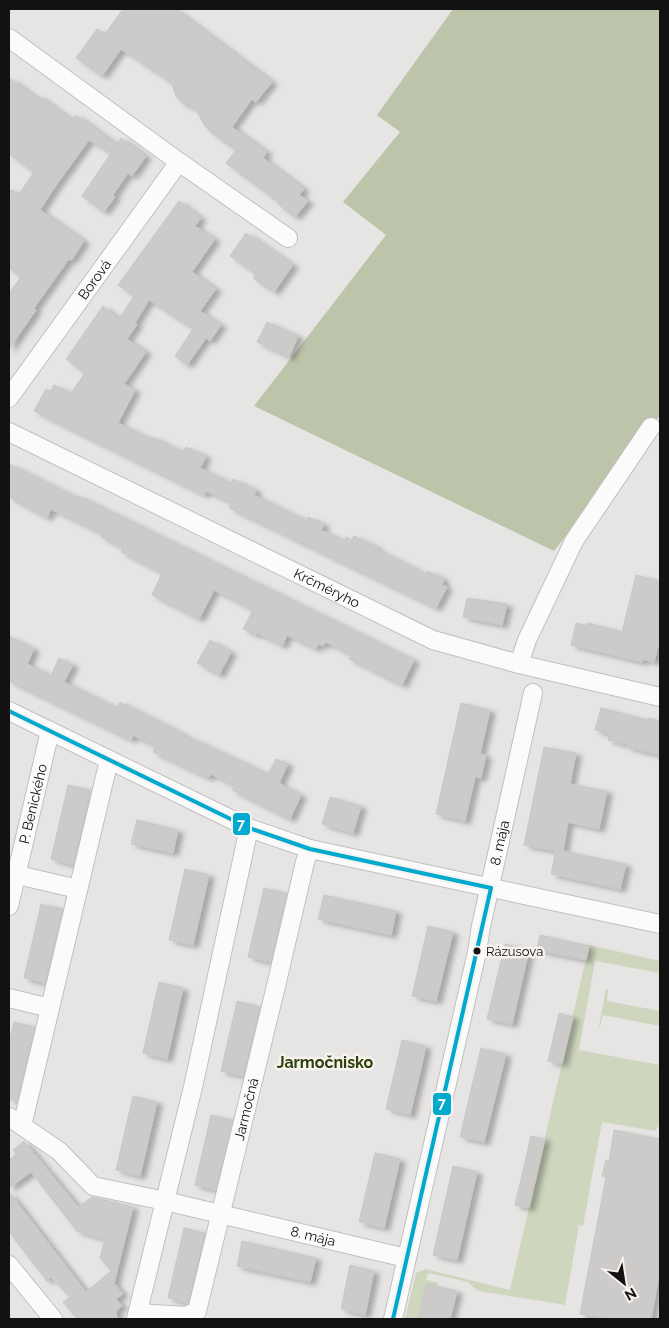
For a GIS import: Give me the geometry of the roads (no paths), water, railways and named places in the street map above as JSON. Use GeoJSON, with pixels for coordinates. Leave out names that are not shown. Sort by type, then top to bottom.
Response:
{"type":"FeatureCollection","features":[{"type":"Feature","properties":{"kind":"street"},"geometry":{"type":"LineString","coordinates":[[9,38],[179,162],[288,238]]}},
{"type":"Feature","properties":{"kind":"street","name":"Borová"},"geometry":{"type":"LineString","coordinates":[[9,398],[179,162]]}},
{"type":"Feature","properties":{"kind":"street"},"geometry":{"type":"LineString","coordinates":[[519,664],[527,640],[574,541],[651,427]]}},
{"type":"Feature","properties":{"kind":"street","name":"Krčméryho"},"geometry":{"type":"LineString","coordinates":[[9,432],[433,640],[519,664],[660,697]]}},
{"type":"Feature","properties":{"kind":"street","name":"8. mája"},"geometry":{"type":"LineString","coordinates":[[392,1319],[491,888],[533,693]]}},
{"type":"Feature","properties":{"kind":"street"},"geometry":{"type":"LineString","coordinates":[[9,711],[249,828],[310,849],[660,924]]}},
{"type":"Feature","properties":{"kind":"street","name":"P. Benického"},"geometry":{"type":"LineString","coordinates":[[9,906],[12,874],[50,731]]}},
{"type":"Feature","properties":{"kind":"street"},"geometry":{"type":"LineString","coordinates":[[16,1122],[50,1008],[109,760]]}},
{"type":"Feature","properties":{"kind":"street","name":"Jarmočná"},"geometry":{"type":"LineString","coordinates":[[249,828],[193,1087],[137,1316],[186,1316],[196,1311],[301,877],[310,849]]}},
{"type":"Feature","properties":{"kind":"street"},"geometry":{"type":"LineString","coordinates":[[12,874],[78,889]]}},
{"type":"Feature","properties":{"kind":"street"},"geometry":{"type":"LineString","coordinates":[[9,998],[50,1008]]}},
{"type":"Feature","properties":{"kind":"street","name":"8. mája"},"geometry":{"type":"LineString","coordinates":[[16,1122],[59,1151],[93,1186],[165,1201],[406,1258]]}},
{"type":"Feature","properties":{"kind":"street"},"geometry":{"type":"LineString","coordinates":[[9,1265],[53,1319]]}},
{"type":"Feature","properties":{"kind":"place","name":"Rázusova"},"geometry":{"type":"Point","coordinates":[477,951]}},
{"type":"Feature","properties":{"kind":"district","name":"Jarmočnisko"},"geometry":{"type":"Point","coordinates":[325,1062]}}]}
